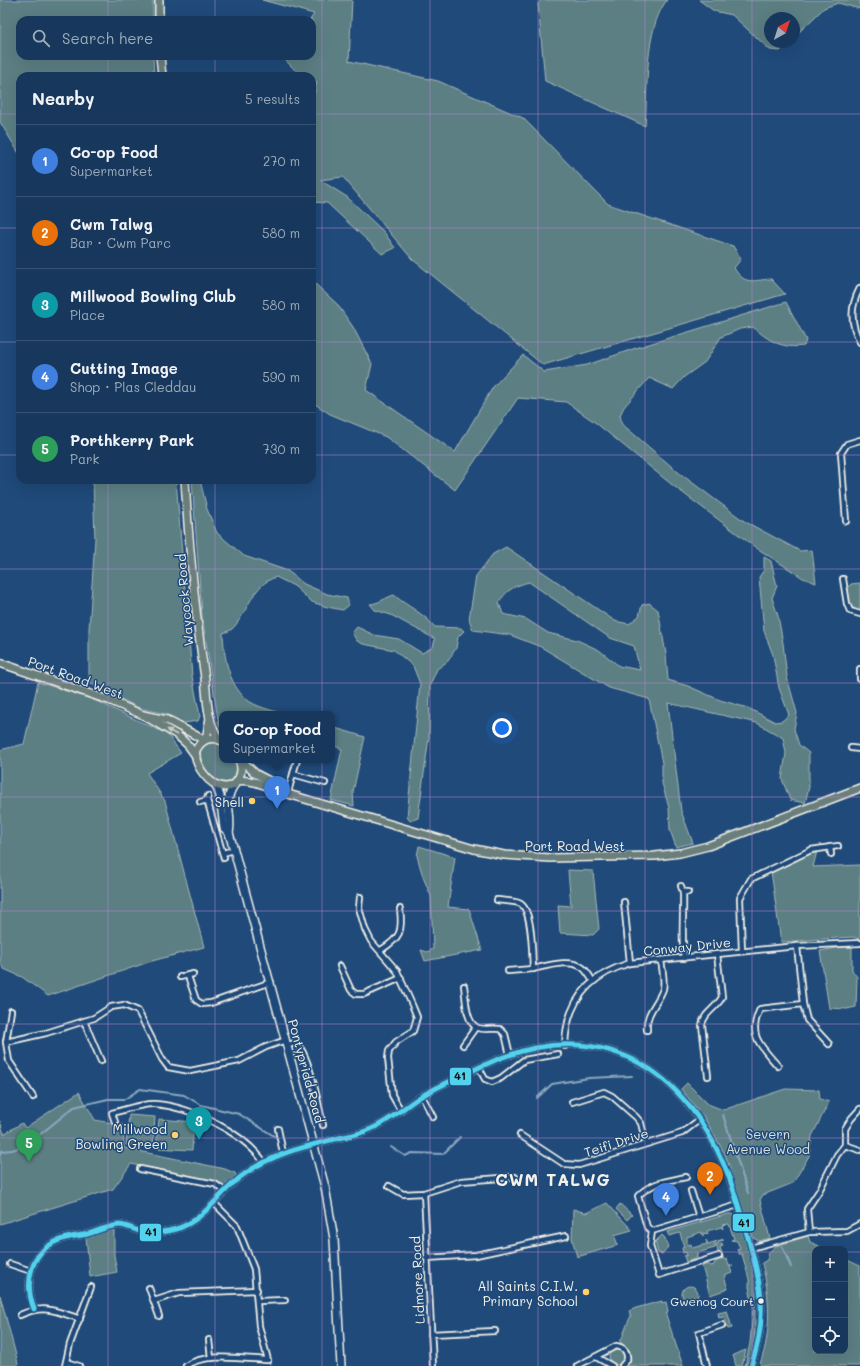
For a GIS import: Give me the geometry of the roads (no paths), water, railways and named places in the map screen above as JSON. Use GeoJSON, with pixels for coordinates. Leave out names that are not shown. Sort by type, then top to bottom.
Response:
{"type":"FeatureCollection","features":[{"type":"Feature","properties":{"kind":"main road"},"geometry":{"type":"LineString","coordinates":[[159,0],[159,16]]}},
{"type":"Feature","properties":{"kind":"main road"},"geometry":{"type":"LineString","coordinates":[[160,60],[162,72]]}},
{"type":"Feature","properties":{"kind":"main road","name":"Waycock Road"},"geometry":{"type":"LineString","coordinates":[[185,484],[199,645],[210,718],[216,735],[219,739]]}},
{"type":"Feature","properties":{"kind":"main road","name":"Port Road West"},"geometry":{"type":"LineString","coordinates":[[0,663],[111,701],[143,715],[177,735],[188,745],[196,756],[204,774],[216,785],[224,787],[236,782],[253,780],[278,791],[288,792],[474,849],[520,857],[565,858],[655,856],[692,851],[860,788]]}},
{"type":"Feature","properties":{"kind":"main road","name":"Port Road West"},"geometry":{"type":"LineString","coordinates":[[143,715],[167,720],[205,740]]}},
{"type":"Feature","properties":{"kind":"main road","name":"Waycock Road"},"geometry":{"type":"LineString","coordinates":[[196,756],[197,747],[205,740],[210,718]]}},
{"type":"Feature","properties":{"kind":"main road"},"geometry":{"type":"LineString","coordinates":[[205,740],[219,741]]}},
{"type":"Feature","properties":{"kind":"main road"},"geometry":{"type":"LineString","coordinates":[[236,782],[241,771],[240,763]]}},
{"type":"Feature","properties":{"kind":"main road","name":"Port Road West"},"geometry":{"type":"LineString","coordinates":[[243,763],[256,774],[288,792]]}},
{"type":"Feature","properties":{"kind":"main road","name":"Pontypridd Road"},"geometry":{"type":"LineString","coordinates":[[229,833],[231,826],[228,800],[229,793],[236,782]]}},
{"type":"Feature","properties":{"kind":"main road","name":"Pontypridd Road"},"geometry":{"type":"LineString","coordinates":[[216,785],[220,796],[224,828],[229,833],[234,850],[271,982],[325,1187],[334,1239],[341,1366]]}},
{"type":"Feature","properties":{"kind":"street"},"geometry":{"type":"LineString","coordinates":[[860,288],[854,301],[851,315],[860,342]]}},
{"type":"Feature","properties":{"kind":"street"},"geometry":{"type":"LineString","coordinates":[[846,521],[841,453],[847,444],[860,440]]}},
{"type":"Feature","properties":{"kind":"street"},"geometry":{"type":"LineString","coordinates":[[843,579],[847,604],[850,611],[860,614]]}},
{"type":"Feature","properties":{"kind":"street"},"geometry":{"type":"LineString","coordinates":[[860,669],[860,679]]}},
{"type":"Feature","properties":{"kind":"street"},"geometry":{"type":"LineString","coordinates":[[851,748],[860,749]]}},
{"type":"Feature","properties":{"kind":"street"},"geometry":{"type":"LineString","coordinates":[[288,792],[297,763]]}},
{"type":"Feature","properties":{"kind":"street"},"geometry":{"type":"LineString","coordinates":[[293,774],[325,783]]}},
{"type":"Feature","properties":{"kind":"street"},"geometry":{"type":"LineString","coordinates":[[200,802],[207,798],[224,858]]}},
{"type":"Feature","properties":{"kind":"street"},"geometry":{"type":"LineString","coordinates":[[742,952],[740,898],[751,880],[811,850],[838,846]]}},
{"type":"Feature","properties":{"kind":"street"},"geometry":{"type":"LineString","coordinates":[[830,847],[831,854]]}},
{"type":"Feature","properties":{"kind":"street"},"geometry":{"type":"LineString","coordinates":[[223,853],[234,850]]}},
{"type":"Feature","properties":{"kind":"street"},"geometry":{"type":"LineString","coordinates":[[682,886],[686,892],[681,938],[684,958]]}},
{"type":"Feature","properties":{"kind":"street"},"geometry":{"type":"LineString","coordinates":[[360,897],[359,908],[365,929],[371,941],[381,950],[401,978],[417,1017],[413,1031],[396,1042],[389,1051],[388,1058],[392,1095],[401,1111]]}},
{"type":"Feature","properties":{"kind":"street"},"geometry":{"type":"LineString","coordinates":[[497,900],[519,903],[525,908],[529,923],[533,969]]}},
{"type":"Feature","properties":{"kind":"street"},"geometry":{"type":"LineString","coordinates":[[624,902],[630,963]]}},
{"type":"Feature","properties":{"kind":"street"},"geometry":{"type":"LineString","coordinates":[[381,950],[395,941],[400,931],[402,926],[400,909]]}},
{"type":"Feature","properties":{"kind":"street","name":"Conway Drive"},"geometry":{"type":"LineString","coordinates":[[565,1046],[566,1029],[571,1012],[582,992],[593,981],[616,967],[630,963],[797,946],[860,943]]}},
{"type":"Feature","properties":{"kind":"street"},"geometry":{"type":"LineString","coordinates":[[797,946],[803,1004],[807,1020],[829,1044]]}},
{"type":"Feature","properties":{"kind":"street"},"geometry":{"type":"LineString","coordinates":[[708,1076],[702,1025],[706,1014],[722,997],[717,954]]}},
{"type":"Feature","properties":{"kind":"street"},"geometry":{"type":"LineString","coordinates":[[646,1030],[646,1023],[650,1012],[662,990],[661,960]]}},
{"type":"Feature","properties":{"kind":"street"},"geometry":{"type":"LineString","coordinates":[[508,971],[564,964],[576,964],[584,968],[593,981]]}},
{"type":"Feature","properties":{"kind":"street"},"geometry":{"type":"LineString","coordinates":[[340,966],[351,990],[356,994],[364,994],[401,978]]}},
{"type":"Feature","properties":{"kind":"street"},"geometry":{"type":"LineString","coordinates":[[180,977],[190,975],[196,1000],[202,1004],[211,1003],[271,982]]}},
{"type":"Feature","properties":{"kind":"street"},"geometry":{"type":"LineString","coordinates":[[464,986],[469,1017],[476,1027],[500,1030],[505,1034],[510,1055]]}},
{"type":"Feature","properties":{"kind":"street"},"geometry":{"type":"LineString","coordinates":[[778,1066],[757,1041],[756,1018],[760,1009],[803,1004]]}},
{"type":"Feature","properties":{"kind":"street"},"geometry":{"type":"LineString","coordinates":[[6,1042],[46,1033],[94,1018],[111,1008],[124,1005],[138,1011],[162,1059],[168,1067],[190,1071],[239,1061],[266,1047],[296,1043],[303,1051],[309,1068],[323,1125]]}},
{"type":"Feature","properties":{"kind":"street"},"geometry":{"type":"LineString","coordinates":[[11,1011],[6,1042],[9,1061],[33,1097]]}},
{"type":"Feature","properties":{"kind":"street"},"geometry":{"type":"LineString","coordinates":[[84,1021],[101,1061]]}},
{"type":"Feature","properties":{"kind":"street"},"geometry":{"type":"LineString","coordinates":[[463,1045],[476,1027]]}},
{"type":"Feature","properties":{"kind":"street"},"geometry":{"type":"LineString","coordinates":[[34,1309],[28,1292],[34,1261],[45,1249],[58,1240],[120,1225],[144,1232],[168,1232],[186,1225],[214,1203],[241,1176],[264,1162],[283,1153],[371,1130],[422,1096],[479,1068],[510,1055],[532,1049],[565,1046],[610,1050],[638,1061],[673,1087],[699,1120],[721,1159],[738,1205],[758,1271],[762,1305],[760,1334],[751,1366]]}},
{"type":"Feature","properties":{"kind":"street"},"geometry":{"type":"LineString","coordinates":[[479,1068],[485,1079],[492,1082],[501,1078],[524,1060],[558,1054]]}},
{"type":"Feature","properties":{"kind":"street"},"geometry":{"type":"LineString","coordinates":[[572,1102],[604,1092],[612,1096],[641,1123],[646,1143]]}},
{"type":"Feature","properties":{"kind":"street"},"geometry":{"type":"LineString","coordinates":[[422,1096],[433,1117]]}},
{"type":"Feature","properties":{"kind":"street"},"geometry":{"type":"LineString","coordinates":[[115,1122],[112,1113],[120,1111],[153,1104],[180,1108],[229,1130],[257,1153],[264,1162]]}},
{"type":"Feature","properties":{"kind":"street"},"geometry":{"type":"LineString","coordinates":[[809,1232],[807,1209],[819,1191],[837,1154],[845,1145],[845,1129],[851,1118],[860,1109]]}},
{"type":"Feature","properties":{"kind":"street","name":"Teifi Drive"},"geometry":{"type":"LineString","coordinates":[[520,1135],[564,1164],[579,1165],[682,1133],[699,1120]]}},
{"type":"Feature","properties":{"kind":"street"},"geometry":{"type":"LineString","coordinates":[[278,1129],[283,1153]]}},
{"type":"Feature","properties":{"kind":"street"},"geometry":{"type":"LineString","coordinates":[[845,1145],[860,1150]]}},
{"type":"Feature","properties":{"kind":"street"},"geometry":{"type":"LineString","coordinates":[[140,1169],[215,1184],[225,1191]]}},
{"type":"Feature","properties":{"kind":"street"},"geometry":{"type":"LineString","coordinates":[[389,1186],[404,1194],[424,1193],[461,1181],[514,1177]]}},
{"type":"Feature","properties":{"kind":"street"},"geometry":{"type":"LineString","coordinates":[[652,1231],[647,1227],[638,1196],[646,1187],[659,1182],[686,1177]]}},
{"type":"Feature","properties":{"kind":"street"},"geometry":{"type":"LineString","coordinates":[[691,1191],[699,1217]]}},
{"type":"Feature","properties":{"kind":"street","name":"Lidmore Road"},"geometry":{"type":"LineString","coordinates":[[424,1193],[426,1258],[433,1366]]}},
{"type":"Feature","properties":{"kind":"street"},"geometry":{"type":"LineString","coordinates":[[186,1366],[194,1361],[211,1358],[268,1360],[259,1326],[254,1269],[237,1226],[214,1203]]}},
{"type":"Feature","properties":{"kind":"street"},"geometry":{"type":"LineString","coordinates":[[652,1231],[738,1205]]}},
{"type":"Feature","properties":{"kind":"street"},"geometry":{"type":"LineString","coordinates":[[751,1248],[809,1232],[847,1231],[860,1224]]}},
{"type":"Feature","properties":{"kind":"street"},"geometry":{"type":"LineString","coordinates":[[652,1231],[650,1246],[659,1275],[718,1256]]}},
{"type":"Feature","properties":{"kind":"street"},"geometry":{"type":"LineString","coordinates":[[426,1258],[476,1255],[566,1236]]}},
{"type":"Feature","properties":{"kind":"street"},"geometry":{"type":"LineString","coordinates":[[10,1264],[31,1271]]}},
{"type":"Feature","properties":{"kind":"street"},"geometry":{"type":"LineString","coordinates":[[79,1366],[65,1364],[91,1287]]}},
{"type":"Feature","properties":{"kind":"street"},"geometry":{"type":"LineString","coordinates":[[149,1288],[159,1316]]}},
{"type":"Feature","properties":{"kind":"street"},"geometry":{"type":"LineString","coordinates":[[154,1301],[179,1294],[257,1290]]}},
{"type":"Feature","properties":{"kind":"street"},"geometry":{"type":"LineString","coordinates":[[258,1301],[286,1300]]}},
{"type":"Feature","properties":{"kind":"street"},"geometry":{"type":"LineString","coordinates":[[20,1315],[34,1309],[46,1308],[80,1319]]}},
{"type":"Feature","properties":{"kind":"street"},"geometry":{"type":"LineString","coordinates":[[707,1366],[699,1333],[722,1325]]}},
{"type":"Feature","properties":{"kind":"street"},"geometry":{"type":"LineString","coordinates":[[431,1334],[495,1331]]}},
{"type":"Feature","properties":{"kind":"street"},"geometry":{"type":"LineString","coordinates":[[209,1340],[211,1358]]}},
{"type":"Feature","properties":{"kind":"street"},"geometry":{"type":"LineString","coordinates":[[577,1366],[613,1347],[620,1346],[625,1350],[627,1357],[625,1364],[622,1366]]}},
{"type":"Feature","properties":{"kind":"street"},"geometry":{"type":"LineString","coordinates":[[596,1357],[612,1366]]}},
{"type":"Feature","properties":{"kind":"waterway"},"geometry":{"type":"LineString","coordinates":[[537,1098],[552,1084],[589,1078],[632,1076]]}},
{"type":"Feature","properties":{"kind":"waterway"},"geometry":{"type":"LineString","coordinates":[[0,1154],[2,1151],[12,1150],[27,1145],[74,1107],[108,1099],[125,1099],[140,1089],[184,1095],[201,1105],[239,1114],[274,1136]]}},
{"type":"Feature","properties":{"kind":"waterway"},"geometry":{"type":"LineString","coordinates":[[723,1115],[748,1193]]}},
{"type":"Feature","properties":{"kind":"waterway"},"geometry":{"type":"LineString","coordinates":[[391,1147],[405,1156],[412,1153],[443,1154],[460,1137]]}},
{"type":"Feature","properties":{"kind":"waterway"},"geometry":{"type":"LineString","coordinates":[[782,1246],[791,1267]]}},
{"type":"Feature","properties":{"kind":"place","name":"Shell"},"geometry":{"type":"Point","coordinates":[252,801]}},
{"type":"Feature","properties":{"kind":"place","name":"Co-op Food"},"geometry":{"type":"Point","coordinates":[277,809]}},
{"type":"Feature","properties":{"kind":"place","name":"Millwood Bowling Green"},"geometry":{"type":"Point","coordinates":[175,1135]}},
{"type":"Feature","properties":{"kind":"place","name":"Millwood Bowling Club"},"geometry":{"type":"Point","coordinates":[199,1140]}},
{"type":"Feature","properties":{"kind":"place","name":"Porthkerry Park"},"geometry":{"type":"Point","coordinates":[29,1162]}},
{"type":"Feature","properties":{"kind":"place","name":"Cwm Talwg"},"geometry":{"type":"Point","coordinates":[710,1195]}},
{"type":"Feature","properties":{"kind":"place","name":"Cutting Image"},"geometry":{"type":"Point","coordinates":[666,1216]}},
{"type":"Feature","properties":{"kind":"place","name":"All Saints C.I.W. Primary School"},"geometry":{"type":"Point","coordinates":[586,1292]}},
{"type":"Feature","properties":{"kind":"place","name":"Gwenog Court"},"geometry":{"type":"Point","coordinates":[761,1301]}},
{"type":"Feature","properties":{"kind":"district","name":"CWM TALWG"},"geometry":{"type":"Point","coordinates":[553,1179]}},
{"type":"Feature","properties":{"kind":"park label","name":"Severn Avenue Wood"},"geometry":{"type":"Point","coordinates":[768,1140]}}]}
